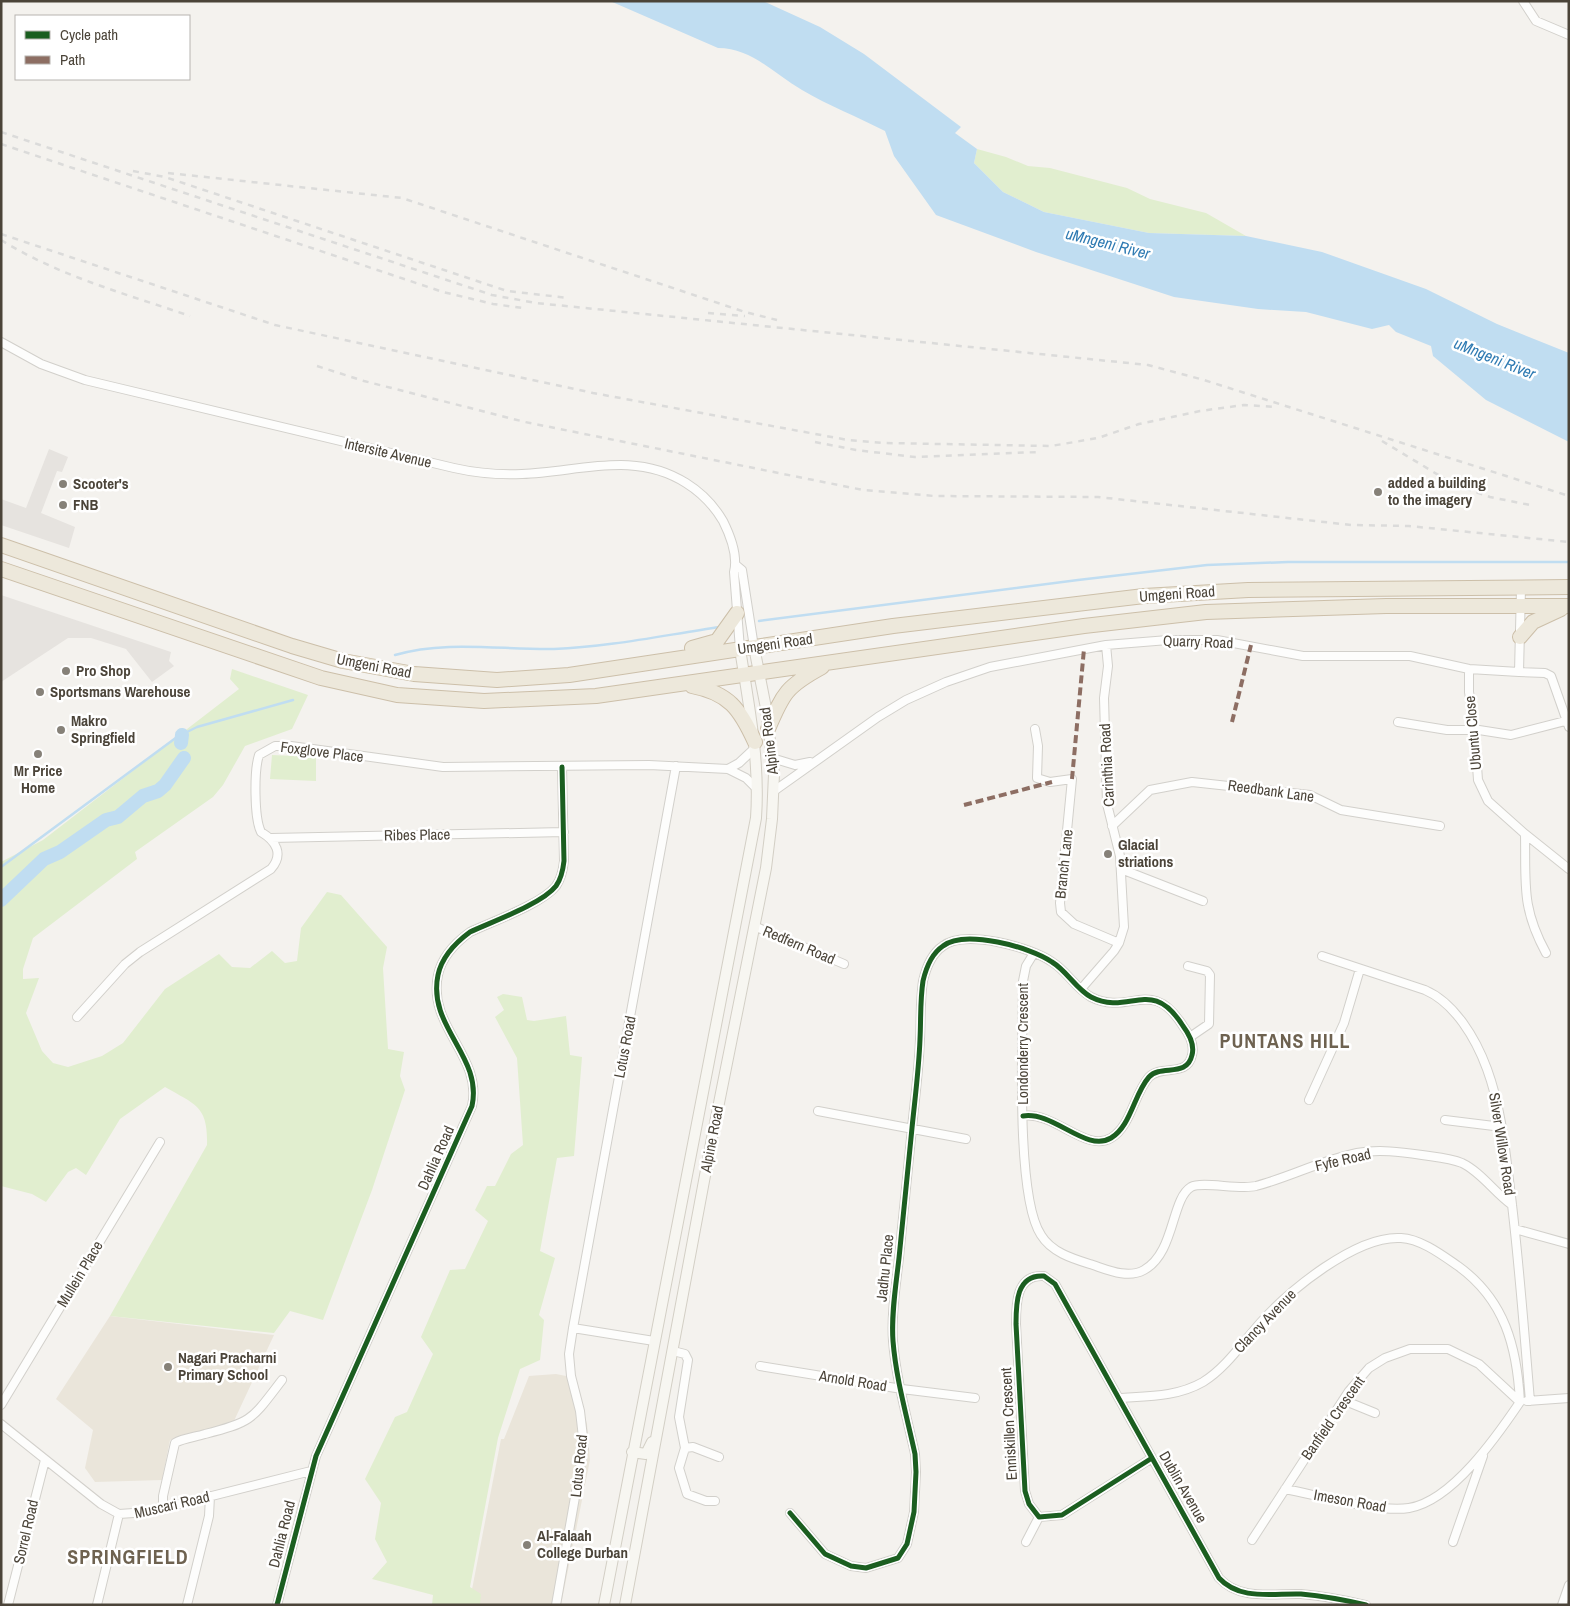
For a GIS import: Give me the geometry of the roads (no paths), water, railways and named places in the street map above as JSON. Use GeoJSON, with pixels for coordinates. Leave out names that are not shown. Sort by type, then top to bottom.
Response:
{"type":"FeatureCollection","features":[{"type":"Feature","properties":{"kind":"highway","name":"Umgeni Road"},"geometry":{"type":"LineString","coordinates":[[1,545],[292,646],[366,666],[455,678],[497,680],[570,675],[893,626],[1144,596],[1248,590],[1569,587]]}},
{"type":"Feature","properties":{"kind":"highway","name":"Umgeni Road"},"geometry":{"type":"LineString","coordinates":[[1,569],[320,678],[397,694],[484,701],[596,696],[1084,626],[1206,612],[1386,606],[1567,606]]}},
{"type":"Feature","properties":{"kind":"highway"},"geometry":{"type":"LineString","coordinates":[[1520,636],[1534,622],[1567,606]]}},
{"type":"Feature","properties":{"kind":"highway"},"geometry":{"type":"LineString","coordinates":[[570,675],[709,644],[722,636],[737,613]]}},
{"type":"Feature","properties":{"kind":"highway"},"geometry":{"type":"LineString","coordinates":[[768,729],[787,690],[801,678],[832,662]]}},
{"type":"Feature","properties":{"kind":"highway"},"geometry":{"type":"LineString","coordinates":[[682,684],[710,690],[731,703],[740,712],[755,745]]}},
{"type":"Feature","properties":{"kind":"main road","name":"Alpine Road"},"geometry":{"type":"LineString","coordinates":[[625,1605],[712,1138],[766,868],[774,791],[772,758],[759,673],[747,648]]}},
{"type":"Feature","properties":{"kind":"main road","name":"Alpine Road"},"geometry":{"type":"LineString","coordinates":[[604,1605],[632,1452],[756,818],[758,789],[755,745],[744,675],[747,648]]}},
{"type":"Feature","properties":{"kind":"main road"},"geometry":{"type":"LineString","coordinates":[[690,1161],[702,1138],[712,1138]]}},
{"type":"Feature","properties":{"kind":"main road"},"geometry":{"type":"LineString","coordinates":[[632,1452],[646,1454],[649,1451],[660,1420]]}},
{"type":"Feature","properties":{"kind":"street"},"geometry":{"type":"LineString","coordinates":[[1523,1],[1536,21],[1569,35]]}},
{"type":"Feature","properties":{"kind":"street","name":"Intersite Avenue"},"geometry":{"type":"LineString","coordinates":[[1,342],[38,362],[85,380],[454,468],[516,474],[621,464],[642,465],[658,469],[688,484],[711,502],[726,527],[736,564],[734,572],[737,613],[747,648]]}},
{"type":"Feature","properties":{"kind":"street","name":"Intersite Avenue"},"geometry":{"type":"LineString","coordinates":[[736,564],[742,570],[747,648]]}},
{"type":"Feature","properties":{"kind":"street"},"geometry":{"type":"LineString","coordinates":[[1519,672],[1521,588]]}},
{"type":"Feature","properties":{"kind":"street","name":"Quarry Road"},"geometry":{"type":"LineString","coordinates":[[774,791],[887,712],[946,682],[990,668],[1106,645],[1168,640],[1217,640],[1316,657],[1410,656],[1470,669],[1545,673],[1551,676],[1568,722]]}},
{"type":"Feature","properties":{"kind":"street","name":"Carinthia Road"},"geometry":{"type":"LineString","coordinates":[[1081,989],[1119,943],[1124,917],[1121,869],[1108,810],[1106,781],[1104,698],[1108,666],[1106,645]]}},
{"type":"Feature","properties":{"kind":"street","name":"Ubuntu Close"},"geometry":{"type":"LineString","coordinates":[[1470,669],[1469,692],[1475,730],[1476,769],[1482,790],[1488,801],[1569,869]]}},
{"type":"Feature","properties":{"kind":"street"},"geometry":{"type":"LineString","coordinates":[[1398,722],[1447,730],[1475,730],[1514,735],[1568,722]]}},
{"type":"Feature","properties":{"kind":"street","name":"Branch Lane"},"geometry":{"type":"LineString","coordinates":[[1035,729],[1038,746],[1037,778],[1050,782],[1072,779],[1060,903],[1061,912],[1074,924],[1119,943]]}},
{"type":"Feature","properties":{"kind":"street"},"geometry":{"type":"LineString","coordinates":[[728,769],[739,763],[755,745]]}},
{"type":"Feature","properties":{"kind":"street","name":"Foxglove Place"},"geometry":{"type":"LineString","coordinates":[[77,1017],[133,957],[271,869],[278,855],[271,838],[261,832],[259,827],[256,768],[259,755],[275,746],[291,746],[430,766],[676,766],[728,769],[746,778],[758,789]]}},
{"type":"Feature","properties":{"kind":"street","name":"Quarry Road"},"geometry":{"type":"LineString","coordinates":[[772,758],[801,766],[816,760]]}},
{"type":"Feature","properties":{"kind":"street","name":"Lotus Road"},"geometry":{"type":"LineString","coordinates":[[556,1605],[584,1446],[580,1411],[571,1376],[569,1354],[572,1328],[676,766]]}},
{"type":"Feature","properties":{"kind":"street","name":"Dahlia Road"},"geometry":{"type":"LineString","coordinates":[[277,1605],[311,1471],[322,1441],[472,1106],[474,1096],[472,1076],[440,1015],[437,1003],[437,983],[442,962],[453,946],[470,932],[542,898],[555,887],[564,867],[562,767]]}},
{"type":"Feature","properties":{"kind":"street","name":"Reedbank Lane"},"geometry":{"type":"LineString","coordinates":[[1112,826],[1150,790],[1192,782],[1310,795],[1341,810],[1440,826]]}},
{"type":"Feature","properties":{"kind":"street","name":"Ribes Place"},"geometry":{"type":"LineString","coordinates":[[271,838],[564,832]]}},
{"type":"Feature","properties":{"kind":"street"},"geometry":{"type":"LineString","coordinates":[[1525,834],[1527,909],[1536,934],[1546,953]]}},
{"type":"Feature","properties":{"kind":"street"},"geometry":{"type":"LineString","coordinates":[[1121,869],[1203,901]]}},
{"type":"Feature","properties":{"kind":"street","name":"Redfern Road"},"geometry":{"type":"LineString","coordinates":[[754,926],[844,964]]}},
{"type":"Feature","properties":{"kind":"street","name":"Jadhu Place"},"geometry":{"type":"LineString","coordinates":[[790,1513],[825,1554],[860,1568],[878,1565],[898,1558],[909,1539],[916,1472],[893,1342],[893,1325],[912,1130],[922,990],[931,959],[945,944],[962,938],[1020,948],[1034,953]]}},
{"type":"Feature","properties":{"kind":"street"},"geometry":{"type":"LineString","coordinates":[[1034,953],[1050,960],[1062,969],[1090,996],[1102,1000],[1160,1000],[1169,1006],[1190,1037],[1209,1024],[1210,975],[1207,971],[1188,966]]}},
{"type":"Feature","properties":{"kind":"street","name":"Londonderry Crescent"},"geometry":{"type":"LineString","coordinates":[[1034,953],[1026,966],[1023,980],[1023,1116],[1026,1177],[1034,1221],[1046,1243],[1061,1253],[1123,1273],[1145,1270],[1151,1265],[1167,1242],[1182,1197],[1190,1188]]}},
{"type":"Feature","properties":{"kind":"street","name":"Silver Willow Road"},"geometry":{"type":"LineString","coordinates":[[1322,956],[1433,993],[1466,1028],[1486,1067],[1502,1127],[1515,1229],[1530,1401]]}},
{"type":"Feature","properties":{"kind":"street"},"geometry":{"type":"LineString","coordinates":[[1309,1100],[1344,1023],[1360,969]]}},
{"type":"Feature","properties":{"kind":"street","name":"Londonderry Crescent"},"geometry":{"type":"LineString","coordinates":[[1023,1116],[1039,1115],[1089,1140],[1100,1142],[1111,1138],[1120,1129],[1149,1077],[1158,1071],[1179,1069],[1189,1062],[1193,1051],[1190,1037]]}},
{"type":"Feature","properties":{"kind":"street"},"geometry":{"type":"LineString","coordinates":[[818,1111],[966,1139]]}},
{"type":"Feature","properties":{"kind":"street"},"geometry":{"type":"LineString","coordinates":[[1445,1120],[1502,1127]]}},
{"type":"Feature","properties":{"kind":"street","name":"Mullein Place"},"geometry":{"type":"LineString","coordinates":[[1,1405],[160,1142]]}},
{"type":"Feature","properties":{"kind":"street","name":"Fyfe Road"},"geometry":{"type":"LineString","coordinates":[[1190,1188],[1201,1186],[1248,1188],[1357,1154],[1387,1152],[1440,1158],[1462,1164],[1512,1205]]}},
{"type":"Feature","properties":{"kind":"street"},"geometry":{"type":"LineString","coordinates":[[1515,1229],[1569,1244]]}},
{"type":"Feature","properties":{"kind":"street","name":"Clancy Avenue"},"geometry":{"type":"LineString","coordinates":[[1119,1398],[1169,1395],[1205,1381],[1277,1305],[1314,1275],[1363,1246],[1400,1238],[1418,1242],[1448,1260],[1467,1273],[1484,1291],[1509,1332],[1519,1376],[1520,1402]]}},
{"type":"Feature","properties":{"kind":"street","name":"Enniskillen Crescent"},"geometry":{"type":"LineString","coordinates":[[1039,1517],[1029,1504],[1025,1491],[1016,1307],[1019,1290],[1027,1281],[1039,1276],[1048,1277]]}},
{"type":"Feature","properties":{"kind":"street","name":"Dublin Avenue"},"geometry":{"type":"LineString","coordinates":[[1048,1277],[1056,1284],[1219,1578],[1226,1585],[1251,1594],[1301,1594],[1366,1605]]}},
{"type":"Feature","properties":{"kind":"street"},"geometry":{"type":"LineString","coordinates":[[572,1328],[654,1341]]}},
{"type":"Feature","properties":{"kind":"street","name":"Banfield Crescent"},"geometry":{"type":"LineString","coordinates":[[1252,1540],[1343,1400],[1362,1375],[1379,1361],[1410,1349],[1424,1347],[1448,1349],[1462,1354],[1479,1364],[1520,1402]]}},
{"type":"Feature","properties":{"kind":"street"},"geometry":{"type":"LineString","coordinates":[[673,1351],[685,1354],[688,1365],[681,1393],[679,1417],[685,1448],[679,1468],[684,1492],[689,1496],[706,1501],[715,1500]]}},
{"type":"Feature","properties":{"kind":"street","name":"Arnold Road"},"geometry":{"type":"LineString","coordinates":[[760,1366],[902,1389],[975,1398]]}},
{"type":"Feature","properties":{"kind":"street"},"geometry":{"type":"LineString","coordinates":[[163,1508],[163,1496],[175,1444],[238,1426],[248,1421],[255,1416],[282,1380]]}},
{"type":"Feature","properties":{"kind":"street"},"geometry":{"type":"LineString","coordinates":[[1520,1402],[1569,1398]]}},
{"type":"Feature","properties":{"kind":"street"},"geometry":{"type":"LineString","coordinates":[[1343,1400],[1375,1414]]}},
{"type":"Feature","properties":{"kind":"street","name":"Imeson Road"},"geometry":{"type":"LineString","coordinates":[[1285,1489],[1380,1507],[1410,1508],[1433,1498],[1447,1488],[1484,1452],[1520,1402]]}},
{"type":"Feature","properties":{"kind":"street","name":"Muscari Road"},"geometry":{"type":"LineString","coordinates":[[1,1424],[101,1504],[119,1514],[139,1514],[311,1471]]}},
{"type":"Feature","properties":{"kind":"street"},"geometry":{"type":"LineString","coordinates":[[685,1448],[693,1448],[719,1457]]}},
{"type":"Feature","properties":{"kind":"street"},"geometry":{"type":"LineString","coordinates":[[1453,1542],[1484,1452]]}},
{"type":"Feature","properties":{"kind":"street"},"geometry":{"type":"LineString","coordinates":[[1026,1542],[1039,1517],[1062,1515],[1152,1458]]}},
{"type":"Feature","properties":{"kind":"street","name":"Sorrel Road"},"geometry":{"type":"LineString","coordinates":[[8,1605],[45,1460]]}},
{"type":"Feature","properties":{"kind":"street"},"geometry":{"type":"LineString","coordinates":[[187,1605],[209,1516],[210,1496]]}},
{"type":"Feature","properties":{"kind":"street"},"geometry":{"type":"LineString","coordinates":[[97,1605],[119,1514]]}},
{"type":"Feature","properties":{"kind":"street"},"geometry":{"type":"LineString","coordinates":[[1562,1605],[1569,1584]]}},
{"type":"Feature","properties":{"kind":"water","name":"uMngeni River"},"geometry":{"type":"Polygon","coordinates":[[[610,1],[763,1],[820,27],[864,54],[961,127],[955,133],[977,149],[974,163],[1003,192],[1044,212],[1149,233],[1246,236],[1322,252],[1426,289],[1497,324],[1569,353],[1569,442],[1486,400],[1433,356],[1431,346],[1396,332],[1389,325],[1372,329],[1306,312],[1258,309],[1174,297],[1036,252],[936,215],[894,156],[885,131],[812,96],[742,52],[718,48],[610,1]]]}},
{"type":"Feature","properties":{"kind":"waterway"},"geometry":{"type":"LineString","coordinates":[[759,621],[1207,565],[1288,562],[1569,562]]}},
{"type":"Feature","properties":{"kind":"waterway"},"geometry":{"type":"LineString","coordinates":[[395,655],[414,650],[454,647],[575,648],[720,627]]}},
{"type":"Feature","properties":{"kind":"waterway"},"geometry":{"type":"LineString","coordinates":[[1,867],[177,737],[197,727],[293,700]]}},
{"type":"Feature","properties":{"kind":"waterway"},"geometry":{"type":"LineString","coordinates":[[181,743],[182,735]]}},
{"type":"Feature","properties":{"kind":"waterway"},"geometry":{"type":"LineString","coordinates":[[1,900],[44,859],[60,852],[106,820],[118,817],[143,796],[158,791],[165,785],[184,758]]}},
{"type":"Feature","properties":{"kind":"railway"},"geometry":{"type":"LineString","coordinates":[[1,132],[492,295],[536,303],[1148,365],[1204,380],[1569,496]]}},
{"type":"Feature","properties":{"kind":"railway"},"geometry":{"type":"LineString","coordinates":[[1,144],[443,292],[493,304],[523,308]]}},
{"type":"Feature","properties":{"kind":"railway"},"geometry":{"type":"LineString","coordinates":[[133,171],[165,177],[507,291],[569,298]]}},
{"type":"Feature","properties":{"kind":"railway"},"geometry":{"type":"LineString","coordinates":[[168,173],[402,198],[745,312],[777,320]]}},
{"type":"Feature","properties":{"kind":"railway"},"geometry":{"type":"LineString","coordinates":[[1,234],[275,325],[593,393],[848,440],[885,443],[1051,446],[1098,438],[1139,424],[1200,411],[1244,405],[1276,407]]}},
{"type":"Feature","properties":{"kind":"railway"},"geometry":{"type":"LineString","coordinates":[[1,240],[23,253],[69,274],[190,316]]}},
{"type":"Feature","properties":{"kind":"railway"},"geometry":{"type":"LineString","coordinates":[[708,313],[745,316]]}},
{"type":"Feature","properties":{"kind":"railway"},"geometry":{"type":"LineString","coordinates":[[317,366],[364,381],[525,422],[863,490],[934,496],[1098,497],[1351,525],[1409,526],[1569,542]]}},
{"type":"Feature","properties":{"kind":"railway"},"geometry":{"type":"LineString","coordinates":[[1382,441],[1455,485],[1490,497],[1530,505]]}},
{"type":"Feature","properties":{"kind":"railway"},"geometry":{"type":"LineString","coordinates":[[815,442],[856,450],[915,457],[1039,452]]}},
{"type":"Feature","properties":{"kind":"place","name":"Scooter's"},"geometry":{"type":"Point","coordinates":[63,484]}},
{"type":"Feature","properties":{"kind":"place","name":"added a building to the imagery"},"geometry":{"type":"Point","coordinates":[1378,492]}},
{"type":"Feature","properties":{"kind":"place","name":"FNB"},"geometry":{"type":"Point","coordinates":[63,505]}},
{"type":"Feature","properties":{"kind":"place","name":"Pro Shop"},"geometry":{"type":"Point","coordinates":[66,671]}},
{"type":"Feature","properties":{"kind":"place","name":"Sportsmans Warehouse"},"geometry":{"type":"Point","coordinates":[40,692]}},
{"type":"Feature","properties":{"kind":"place","name":"Makro Springfield"},"geometry":{"type":"Point","coordinates":[61,730]}},
{"type":"Feature","properties":{"kind":"place","name":"Mr Price Home"},"geometry":{"type":"Point","coordinates":[38,754]}},
{"type":"Feature","properties":{"kind":"place","name":"Glacial striations"},"geometry":{"type":"Point","coordinates":[1108,854]}},
{"type":"Feature","properties":{"kind":"place","name":"Nagari Pracharni Primary School"},"geometry":{"type":"Point","coordinates":[168,1367]}},
{"type":"Feature","properties":{"kind":"place","name":"Al-Falaah College Durban"},"geometry":{"type":"Point","coordinates":[527,1545]}},
{"type":"Feature","properties":{"kind":"district","name":"PUNTANS HILL"},"geometry":{"type":"Point","coordinates":[1285,1041]}},
{"type":"Feature","properties":{"kind":"district","name":"SPRINGFIELD"},"geometry":{"type":"Point","coordinates":[128,1557]}}]}
